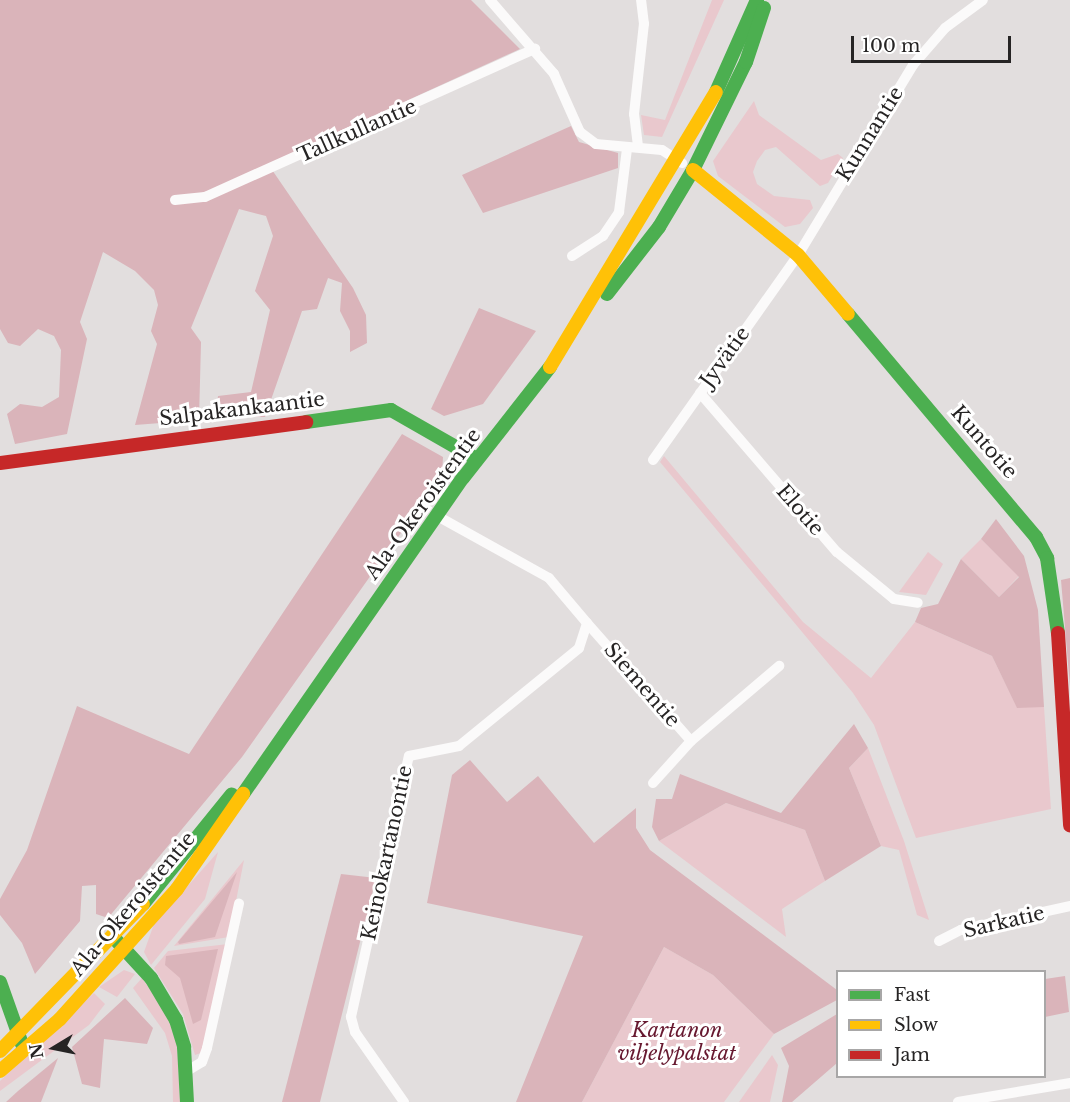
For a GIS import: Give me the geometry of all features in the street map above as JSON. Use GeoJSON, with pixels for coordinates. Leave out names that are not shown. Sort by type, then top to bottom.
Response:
{"type":"FeatureCollection","features":[{"type":"Feature","properties":{"kind":"main road","name":"Ala-Okeroistentie"},"geometry":{"type":"LineString","coordinates":[[584,319],[680,162],[757,0]]}},
{"type":"Feature","properties":{"kind":"main road","name":"Ala-Okeroistentie"},"geometry":{"type":"LineString","coordinates":[[0,1071],[126,950],[177,889],[477,459],[584,319],[647,245],[693,170],[746,62],[766,0]]}},
{"type":"Feature","properties":{"kind":"main road","name":"Kuntotie"},"geometry":{"type":"LineString","coordinates":[[693,170],[798,255],[1036,537],[1047,558],[1056,607],[1070,826]]}},
{"type":"Feature","properties":{"kind":"main road","name":"Salpakankaantie"},"geometry":{"type":"LineString","coordinates":[[0,464],[391,410],[477,459]]}},
{"type":"Feature","properties":{"kind":"main road","name":"Ala-Okeroistentie"},"geometry":{"type":"LineString","coordinates":[[0,1051],[18,1036],[115,939],[297,715]]}},
{"type":"Feature","properties":{"kind":"main road"},"geometry":{"type":"LineString","coordinates":[[115,939],[166,999],[187,1071],[187,1102]]}},
{"type":"Feature","properties":{"kind":"main road"},"geometry":{"type":"LineString","coordinates":[[0,982],[18,1036],[25,1049]]}},
{"type":"Feature","properties":{"kind":"street"},"geometry":{"type":"LineString","coordinates":[[490,0],[535,49],[554,74],[580,132],[596,144],[662,150],[693,170]]}},
{"type":"Feature","properties":{"kind":"street"},"geometry":{"type":"LineString","coordinates":[[572,256],[603,236],[619,212],[632,148],[645,24],[640,0]]}},
{"type":"Feature","properties":{"kind":"street","name":"Kunnantie"},"geometry":{"type":"LineString","coordinates":[[798,255],[913,65],[945,28],[983,0]]}},
{"type":"Feature","properties":{"kind":"street","name":"Tallkullantie"},"geometry":{"type":"LineString","coordinates":[[175,200],[205,197],[535,49]]}},
{"type":"Feature","properties":{"kind":"street","name":"Jyvätie"},"geometry":{"type":"LineString","coordinates":[[653,460],[798,255]]}},
{"type":"Feature","properties":{"kind":"street","name":"Elotie"},"geometry":{"type":"LineString","coordinates":[[700,393],[837,552],[894,599],[918,603]]}},
{"type":"Feature","properties":{"kind":"street"},"geometry":{"type":"LineString","coordinates":[[437,516],[549,578],[587,623]]}},
{"type":"Feature","properties":{"kind":"street","name":"Siementie"},"geometry":{"type":"LineString","coordinates":[[587,623],[691,741],[779,666]]}},
{"type":"Feature","properties":{"kind":"street","name":"Keinokartanontie"},"geometry":{"type":"LineString","coordinates":[[404,1102],[355,1032],[351,1017],[409,756],[459,746],[579,648],[587,623]]}},
{"type":"Feature","properties":{"kind":"street"},"geometry":{"type":"LineString","coordinates":[[653,783],[691,741]]}},
{"type":"Feature","properties":{"kind":"street"},"geometry":{"type":"LineString","coordinates":[[187,1071],[202,1062],[207,1048],[239,904]]}},
{"type":"Feature","properties":{"kind":"street","name":"Sarkatie"},"geometry":{"type":"LineString","coordinates":[[939,941],[961,930],[1070,906]]}},
{"type":"Feature","properties":{"kind":"street"},"geometry":{"type":"LineString","coordinates":[[958,1102],[1070,1083]]}},
{"type":"Feature","properties":{"kind":"green space"},"geometry":{"type":"Polygon","coordinates":[[[712,0],[724,0],[662,137],[644,135],[641,115],[665,120],[712,0]]]}},
{"type":"Feature","properties":{"kind":"green space"},"geometry":{"type":"Polygon","coordinates":[[[754,101],[759,115],[821,160],[838,154],[843,158],[828,183],[820,186],[776,147],[765,150],[757,161],[753,172],[757,184],[774,196],[810,200],[813,208],[800,224],[785,227],[718,176],[713,161],[754,101]]]}},
{"type":"Feature","properties":{"kind":"green space"},"geometry":{"type":"Polygon","coordinates":[[[664,456],[803,622],[871,678],[915,622],[992,656],[1017,707],[1044,707],[1051,809],[916,838],[874,725],[853,693],[660,462],[664,456]]]}},
{"type":"Feature","properties":{"kind":"green space"},"geometry":{"type":"Polygon","coordinates":[[[981,539],[1019,576],[999,597],[961,559],[981,539]]]}},
{"type":"Feature","properties":{"kind":"green space"},"geometry":{"type":"Polygon","coordinates":[[[928,552],[943,564],[926,595],[899,592],[928,552]]]}},
{"type":"Feature","properties":{"kind":"green space"},"geometry":{"type":"Polygon","coordinates":[[[868,748],[904,841],[929,920],[917,915],[899,850],[881,846],[849,768],[868,748]]]}},
{"type":"Feature","properties":{"kind":"green space"},"geometry":{"type":"Polygon","coordinates":[[[726,803],[805,830],[825,881],[782,909],[786,937],[659,841],[726,803]]]}},
{"type":"Feature","properties":{"kind":"green space"},"geometry":{"type":"Polygon","coordinates":[[[218,852],[205,899],[151,965],[144,952],[154,924],[218,852]]]}},
{"type":"Feature","properties":{"kind":"green space"},"geometry":{"type":"Polygon","coordinates":[[[244,860],[229,937],[174,946],[244,860]]]}},
{"type":"Feature","properties":{"kind":"green space"},"geometry":{"type":"Polygon","coordinates":[[[228,944],[201,1053],[195,1055],[183,1014],[154,968],[168,951],[228,944]]]}},
{"type":"Feature","properties":{"kind":"green space","name":"Kartanon viljelypalstat"},"geometry":{"type":"Polygon","coordinates":[[[664,947],[713,975],[774,1034],[724,1102],[582,1102],[664,947]]]}},
{"type":"Feature","properties":{"kind":"green space"},"geometry":{"type":"Polygon","coordinates":[[[124,970],[135,974],[117,997],[99,987],[124,970]]]}},
{"type":"Feature","properties":{"kind":"green space"},"geometry":{"type":"Polygon","coordinates":[[[142,978],[168,1014],[177,1045],[180,1102],[173,1102],[172,1056],[165,1033],[133,988],[142,978]]]}},
{"type":"Feature","properties":{"kind":"green space"},"geometry":{"type":"Polygon","coordinates":[[[94,993],[105,1004],[89,1025],[0,1091],[0,1081],[94,993]]]}},
{"type":"Feature","properties":{"kind":"green space"},"geometry":{"type":"Polygon","coordinates":[[[772,1055],[778,1065],[770,1102],[739,1102],[772,1055]]]}},
{"type":"Feature","properties":{"kind":"shaded area"},"geometry":{"type":"Polygon","coordinates":[[[0,0],[471,0],[520,49],[268,164],[353,288],[366,315],[367,343],[350,352],[350,331],[340,311],[342,283],[328,278],[317,309],[302,311],[265,417],[215,417],[218,396],[251,392],[270,310],[255,291],[273,236],[266,216],[239,209],[191,328],[201,342],[199,420],[135,425],[157,344],[151,331],[158,305],[154,290],[135,271],[103,252],[80,322],[87,339],[67,434],[15,444],[7,414],[20,404],[42,407],[59,397],[61,350],[54,336],[38,329],[20,346],[8,343],[0,329],[0,0]]]}},
{"type":"Feature","properties":{"kind":"shaded area"},"geometry":{"type":"Polygon","coordinates":[[[571,126],[579,142],[618,153],[618,168],[483,213],[462,175],[571,126]]]}},
{"type":"Feature","properties":{"kind":"shaded area"},"geometry":{"type":"Polygon","coordinates":[[[479,308],[536,331],[483,404],[444,416],[431,409],[479,308]]]}},
{"type":"Feature","properties":{"kind":"shaded area"},"geometry":{"type":"Polygon","coordinates":[[[402,434],[443,457],[442,475],[242,757],[108,918],[96,914],[96,885],[82,886],[80,921],[35,974],[22,943],[0,915],[0,899],[27,850],[77,706],[189,754],[402,434]]]}},
{"type":"Feature","properties":{"kind":"shaded area"},"geometry":{"type":"Polygon","coordinates":[[[996,519],[1024,556],[1038,610],[1044,707],[1017,708],[992,656],[915,622],[921,608],[938,604],[961,559],[999,597],[1019,577],[981,539],[996,519]]]}},
{"type":"Feature","properties":{"kind":"shaded area"},"geometry":{"type":"Polygon","coordinates":[[[1070,578],[1070,687],[1061,580],[1070,578]]]}},
{"type":"Feature","properties":{"kind":"shaded area"},"geometry":{"type":"Polygon","coordinates":[[[854,724],[868,748],[849,768],[881,846],[825,881],[805,830],[726,803],[659,841],[652,827],[656,799],[672,799],[680,774],[781,813],[854,724]]]}},
{"type":"Feature","properties":{"kind":"shaded area"},"geometry":{"type":"Polygon","coordinates":[[[470,760],[507,802],[538,776],[594,843],[636,808],[636,828],[650,850],[836,989],[836,1001],[774,1034],[713,975],[664,947],[582,1102],[516,1102],[583,936],[427,903],[452,775],[470,760]]]}},
{"type":"Feature","properties":{"kind":"shaded area"},"geometry":{"type":"Polygon","coordinates":[[[237,872],[215,937],[179,944],[178,942],[237,872]]]}},
{"type":"Feature","properties":{"kind":"shaded area"},"geometry":{"type":"Polygon","coordinates":[[[341,874],[376,878],[320,1102],[282,1102],[341,874]]]}},
{"type":"Feature","properties":{"kind":"shaded area"},"geometry":{"type":"Polygon","coordinates":[[[218,949],[201,1020],[193,1024],[180,978],[165,965],[166,956],[218,949]]]}},
{"type":"Feature","properties":{"kind":"shaded area"},"geometry":{"type":"Polygon","coordinates":[[[1065,976],[1069,1012],[1046,1017],[1046,979],[1065,976]]]}},
{"type":"Feature","properties":{"kind":"shaded area"},"geometry":{"type":"Polygon","coordinates":[[[125,998],[153,1028],[147,1044],[104,1039],[100,1088],[82,1084],[72,1047],[125,998]]]}},
{"type":"Feature","properties":{"kind":"shaded area"},"geometry":{"type":"Polygon","coordinates":[[[836,1015],[836,1064],[792,1102],[782,1102],[789,1066],[781,1048],[836,1015]]]}},
{"type":"Feature","properties":{"kind":"shaded area"},"geometry":{"type":"Polygon","coordinates":[[[58,1058],[41,1102],[6,1102],[18,1091],[58,1058]]]}},
{"type":"Feature","properties":{"kind":"traffic: fast"},"geometry":{"type":"LineString","coordinates":[[716,92],[757,0]]}},
{"type":"Feature","properties":{"kind":"traffic: fast"},"geometry":{"type":"LineString","coordinates":[[607,294],[659,227],[693,170],[746,62],[764,8]]}},
{"type":"Feature","properties":{"kind":"traffic: fast"},"geometry":{"type":"LineString","coordinates":[[848,314],[1036,537],[1047,558],[1058,633]]}},
{"type":"Feature","properties":{"kind":"traffic: fast"},"geometry":{"type":"LineString","coordinates":[[243,794],[463,478],[550,367]]}},
{"type":"Feature","properties":{"kind":"traffic: fast"},"geometry":{"type":"LineString","coordinates":[[306,422],[391,410],[477,459]]}},
{"type":"Feature","properties":{"kind":"traffic: fast"},"geometry":{"type":"LineString","coordinates":[[143,904],[232,794]]}},
{"type":"Feature","properties":{"kind":"traffic: fast"},"geometry":{"type":"LineString","coordinates":[[115,939],[151,978],[176,1020],[184,1047],[187,1102]]}},
{"type":"Feature","properties":{"kind":"traffic: fast"},"geometry":{"type":"LineString","coordinates":[[0,982],[22,1044]]}},
{"type":"Feature","properties":{"kind":"traffic: slow"},"geometry":{"type":"LineString","coordinates":[[550,367],[716,92]]}},
{"type":"Feature","properties":{"kind":"traffic: slow"},"geometry":{"type":"LineString","coordinates":[[693,170],[798,255],[848,314]]}},
{"type":"Feature","properties":{"kind":"traffic: slow"},"geometry":{"type":"LineString","coordinates":[[0,1071],[60,1019],[177,889],[243,794]]}},
{"type":"Feature","properties":{"kind":"traffic: slow"},"geometry":{"type":"LineString","coordinates":[[0,1051],[143,904]]}},
{"type":"Feature","properties":{"kind":"traffic: jam"},"geometry":{"type":"LineString","coordinates":[[0,463],[306,422]]}},
{"type":"Feature","properties":{"kind":"traffic: jam"},"geometry":{"type":"LineString","coordinates":[[1058,633],[1070,826]]}}]}
